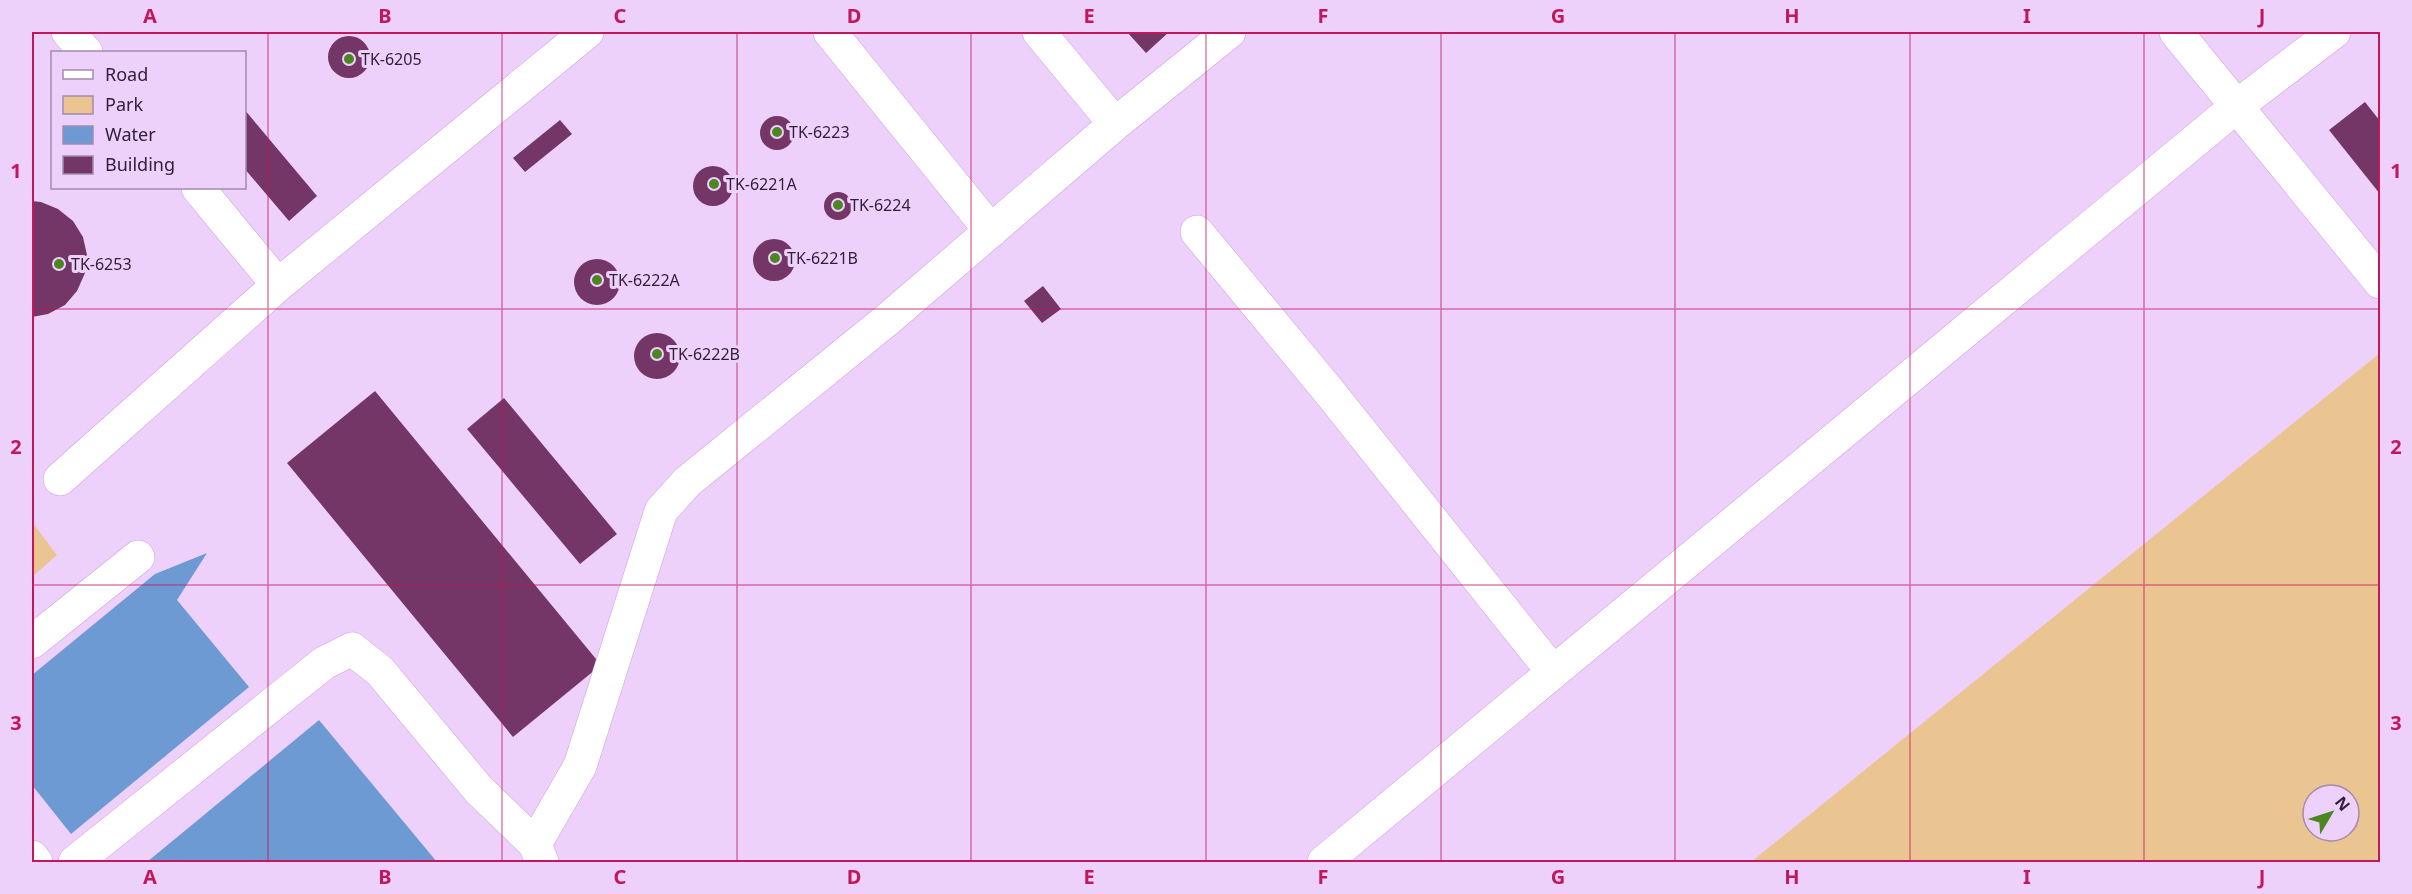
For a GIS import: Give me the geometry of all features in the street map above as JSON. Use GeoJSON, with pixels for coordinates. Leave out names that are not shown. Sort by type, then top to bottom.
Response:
{"type":"FeatureCollection","features":[{"type":"Feature","properties":{"kind":"lane"},"geometry":{"type":"LineString","coordinates":[[68,32],[85,51]]}},
{"type":"Feature","properties":{"kind":"lane"},"geometry":{"type":"LineString","coordinates":[[60,479],[278,285],[587,32]]}},
{"type":"Feature","properties":{"kind":"lane"},"geometry":{"type":"LineString","coordinates":[[830,32],[991,231]]}},
{"type":"Feature","properties":{"kind":"lane"},"geometry":{"type":"LineString","coordinates":[[1039,32],[1115,124]]}},
{"type":"Feature","properties":{"kind":"lane"},"geometry":{"type":"LineString","coordinates":[[75,862],[324,663],[352,649],[380,671],[479,790],[538,853],[580,766],[661,511],[687,482],[888,319],[1115,124],[1229,32]]}},
{"type":"Feature","properties":{"kind":"lane"},"geometry":{"type":"LineString","coordinates":[[2175,32],[2380,282]]}},
{"type":"Feature","properties":{"kind":"lane"},"geometry":{"type":"LineString","coordinates":[[1324,862],[2237,106],[2334,32]]}},
{"type":"Feature","properties":{"kind":"lane"},"geometry":{"type":"LineString","coordinates":[[199,189],[278,285]]}},
{"type":"Feature","properties":{"kind":"lane"},"geometry":{"type":"LineString","coordinates":[[1197,232],[1327,389],[1553,672]]}},
{"type":"Feature","properties":{"kind":"lane"},"geometry":{"type":"LineString","coordinates":[[32,642],[138,557]]}},
{"type":"Feature","properties":{"kind":"lane"},"geometry":{"type":"LineString","coordinates":[[32,856],[36,862]]}},
{"type":"Feature","properties":{"kind":"green space"},"geometry":{"type":"Polygon","coordinates":[[[2380,353],[2380,862],[1751,862],[2380,353]]]}},
{"type":"Feature","properties":{"kind":"green space"},"geometry":{"type":"Polygon","coordinates":[[[32,522],[57,555],[32,577],[32,522]]]}},
{"type":"Feature","properties":{"kind":"water"},"geometry":{"type":"Polygon","coordinates":[[[207,553],[177,600],[249,687],[71,834],[32,785],[32,675],[155,574],[207,553]]]}},
{"type":"Feature","properties":{"kind":"water"},"geometry":{"type":"Polygon","coordinates":[[[319,720],[437,862],[147,862],[319,720]]]}},
{"type":"Feature","properties":{"kind":"building"},"geometry":{"type":"Polygon","coordinates":[[[1127,32],[1169,32],[1146,53],[1127,32]]]}},
{"type":"Feature","properties":{"kind":"building","name":"TK-6205"},"geometry":{"type":"Polygon","coordinates":[[[349,36],[364,42],[370,57],[364,72],[349,78],[334,72],[328,57],[334,42],[349,36]]]}},
{"type":"Feature","properties":{"kind":"building"},"geometry":{"type":"Polygon","coordinates":[[[2365,102],[2380,121],[2380,194],[2329,130],[2365,102]]]}},
{"type":"Feature","properties":{"kind":"building"},"geometry":{"type":"Polygon","coordinates":[[[246,111],[317,196],[289,221],[246,170],[246,111]]]}},
{"type":"Feature","properties":{"kind":"building","name":"TK-6223"},"geometry":{"type":"Polygon","coordinates":[[[777,116],[789,121],[794,133],[789,145],[777,150],[765,145],[760,133],[765,121],[777,116]]]}},
{"type":"Feature","properties":{"kind":"building"},"geometry":{"type":"Polygon","coordinates":[[[560,120],[572,134],[525,172],[513,158],[560,120]]]}},
{"type":"Feature","properties":{"kind":"building","name":"TK-6221A"},"geometry":{"type":"Polygon","coordinates":[[[713,166],[721,167],[727,172],[732,178],[732,194],[727,200],[721,205],[713,206],[705,205],[699,200],[694,194],[693,186],[694,178],[699,172],[705,167],[713,166]]]}},
{"type":"Feature","properties":{"kind":"building","name":"TK-6224"},"geometry":{"type":"Polygon","coordinates":[[[838,192],[848,196],[852,206],[848,216],[838,220],[828,216],[824,206],[828,196],[838,192]]]}},
{"type":"Feature","properties":{"kind":"building","name":"TK-6253"},"geometry":{"type":"Polygon","coordinates":[[[32,201],[58,209],[73,221],[83,237],[87,255],[85,273],[77,291],[65,305],[48,314],[32,317],[32,201]]]}},
{"type":"Feature","properties":{"kind":"building","name":"TK-6221B"},"geometry":{"type":"Polygon","coordinates":[[[774,239],[789,245],[795,260],[789,275],[774,281],[759,275],[753,260],[759,245],[774,239]]]}},
{"type":"Feature","properties":{"kind":"building","name":"TK-6222A"},"geometry":{"type":"Polygon","coordinates":[[[597,259],[613,266],[620,282],[613,298],[597,305],[581,298],[574,282],[581,266],[597,259]]]}},
{"type":"Feature","properties":{"kind":"building"},"geometry":{"type":"Polygon","coordinates":[[[1043,286],[1061,309],[1042,323],[1024,301],[1043,286]]]}},
{"type":"Feature","properties":{"kind":"building","name":"TK-6222B"},"geometry":{"type":"Polygon","coordinates":[[[657,333],[673,340],[680,356],[673,372],[657,379],[641,372],[634,356],[641,340],[657,333]]]}},
{"type":"Feature","properties":{"kind":"building"},"geometry":{"type":"Polygon","coordinates":[[[375,391],[601,665],[513,737],[287,463],[375,391]]]}},
{"type":"Feature","properties":{"kind":"building"},"geometry":{"type":"Polygon","coordinates":[[[504,398],[617,534],[580,564],[467,429],[504,398]]]}},
{"type":"Feature","properties":{"kind":"place","name":"TK-6205"},"geometry":{"type":"Point","coordinates":[349,59]}},
{"type":"Feature","properties":{"kind":"place","name":"TK-6223"},"geometry":{"type":"Point","coordinates":[777,132]}},
{"type":"Feature","properties":{"kind":"place","name":"TK-6221A"},"geometry":{"type":"Point","coordinates":[714,184]}},
{"type":"Feature","properties":{"kind":"place","name":"TK-6224"},"geometry":{"type":"Point","coordinates":[838,205]}},
{"type":"Feature","properties":{"kind":"place","name":"TK-6221B"},"geometry":{"type":"Point","coordinates":[775,258]}},
{"type":"Feature","properties":{"kind":"place","name":"TK-6253"},"geometry":{"type":"Point","coordinates":[59,264]}},
{"type":"Feature","properties":{"kind":"place","name":"TK-6222A"},"geometry":{"type":"Point","coordinates":[597,280]}},
{"type":"Feature","properties":{"kind":"place","name":"TK-6222B"},"geometry":{"type":"Point","coordinates":[657,354]}}]}
